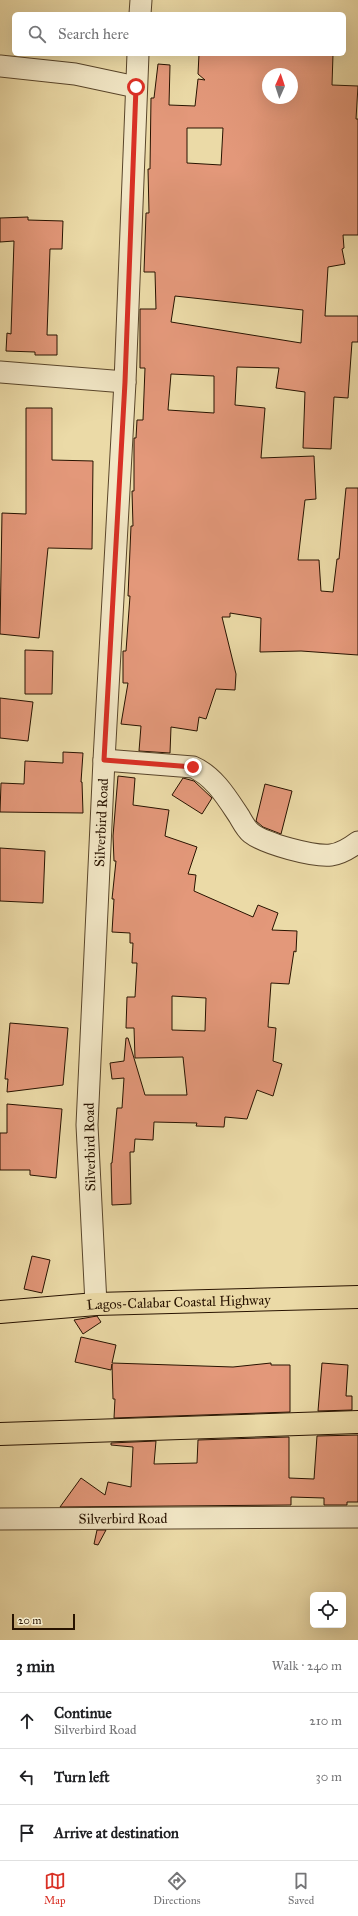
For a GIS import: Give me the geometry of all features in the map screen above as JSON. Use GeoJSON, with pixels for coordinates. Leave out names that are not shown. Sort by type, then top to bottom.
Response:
{"type":"FeatureCollection","features":[{"type":"Feature","properties":{"kind":"highway","name":"Lagos-Calabar Coastal Highway"},"geometry":{"type":"LineString","coordinates":[[0,1312],[96,1304],[358,1297]]}},
{"type":"Feature","properties":{"kind":"highway"},"geometry":{"type":"LineString","coordinates":[[0,1434],[358,1422]]}},
{"type":"Feature","properties":{"kind":"street"},"geometry":{"type":"LineString","coordinates":[[140,12],[141,0]]}},
{"type":"Feature","properties":{"kind":"street","name":"Silverbird Road"},"geometry":{"type":"LineString","coordinates":[[96,1304],[87,1125],[104,760],[125,382],[138,56]]}},
{"type":"Feature","properties":{"kind":"street"},"geometry":{"type":"LineString","coordinates":[[0,66],[75,74],[136,87]]}},
{"type":"Feature","properties":{"kind":"street"},"geometry":{"type":"LineString","coordinates":[[0,372],[125,382]]}},
{"type":"Feature","properties":{"kind":"street"},"geometry":{"type":"LineString","coordinates":[[104,760],[193,767],[204,771],[225,795],[251,833],[284,847],[313,854],[331,855],[343,852],[358,842]]}},
{"type":"Feature","properties":{"kind":"street","name":"Silverbird Road"},"geometry":{"type":"LineString","coordinates":[[0,1519],[358,1517]]}},
{"type":"Feature","properties":{"kind":"building"},"geometry":{"type":"Polygon","coordinates":[[[199,56],[333,56],[332,85],[358,86],[356,119],[358,119],[358,235],[343,235],[344,248],[342,249],[345,264],[328,267],[325,316],[358,316],[358,342],[352,342],[348,398],[334,397],[331,449],[303,448],[305,392],[276,388],[279,368],[237,367],[235,405],[265,408],[261,458],[314,456],[316,499],[305,500],[298,560],[319,560],[321,591],[333,592],[337,559],[339,559],[346,488],[358,488],[358,655],[301,651],[260,652],[261,618],[230,613],[230,617],[222,617],[236,674],[235,690],[216,689],[206,719],[199,717],[197,731],[171,727],[170,753],[139,751],[141,726],[121,724],[128,683],[123,683],[123,651],[126,651],[130,596],[128,596],[131,526],[133,526],[132,491],[134,491],[134,438],[136,438],[137,420],[143,420],[145,368],[140,368],[140,309],[156,309],[155,272],[144,272],[146,213],[149,213],[148,169],[150,169],[151,98],[154,98],[158,64],[170,65],[169,105],[195,106],[198,79],[205,80],[198,74],[199,56]],[[187,128],[187,163],[221,165],[223,128],[187,128]],[[175,296],[171,322],[301,343],[303,310],[175,296]],[[171,374],[168,410],[214,413],[214,376],[171,374]]]}},
{"type":"Feature","properties":{"kind":"building"},"geometry":{"type":"Polygon","coordinates":[[[28,217],[28,220],[63,221],[62,249],[50,249],[47,335],[57,335],[57,355],[35,355],[35,352],[6,351],[7,333],[11,334],[14,241],[0,242],[0,218],[28,217]]]}},
{"type":"Feature","properties":{"kind":"building"},"geometry":{"type":"Polygon","coordinates":[[[26,408],[52,408],[52,460],[93,461],[92,549],[48,548],[39,638],[0,634],[2,513],[26,514],[26,408]]]}},
{"type":"Feature","properties":{"kind":"building"},"geometry":{"type":"Polygon","coordinates":[[[25,650],[53,651],[52,694],[25,694],[25,650]]]}},
{"type":"Feature","properties":{"kind":"building"},"geometry":{"type":"Polygon","coordinates":[[[0,698],[33,702],[28,741],[0,738],[0,698]]]}},
{"type":"Feature","properties":{"kind":"building"},"geometry":{"type":"Polygon","coordinates":[[[63,752],[83,753],[81,782],[83,813],[0,812],[1,783],[24,784],[25,761],[63,763],[63,752]]]}},
{"type":"Feature","properties":{"kind":"building"},"geometry":{"type":"Polygon","coordinates":[[[118,776],[135,778],[133,805],[169,810],[165,836],[197,847],[188,874],[196,875],[194,891],[253,917],[258,905],[278,913],[272,930],[297,931],[296,952],[294,951],[289,984],[271,983],[268,1027],[276,1028],[273,1061],[282,1064],[273,1096],[257,1090],[247,1119],[225,1117],[224,1127],[196,1126],[197,1123],[154,1122],[153,1140],[135,1139],[134,1152],[130,1152],[131,1204],[112,1205],[111,1163],[117,1108],[122,1108],[124,1078],[112,1079],[110,1063],[124,1061],[126,1038],[128,1038],[145,1095],[187,1095],[183,1057],[135,1058],[134,1028],[126,1028],[127,997],[135,997],[137,963],[132,963],[133,943],[130,943],[130,933],[112,932],[114,899],[112,899],[116,861],[114,861],[113,836],[118,776]],[[172,996],[172,1030],[205,1031],[206,998],[172,996]]]}},
{"type":"Feature","properties":{"kind":"building"},"geometry":{"type":"Polygon","coordinates":[[[183,778],[194,781],[212,798],[202,814],[172,795],[183,778]]]}},
{"type":"Feature","properties":{"kind":"building"},"geometry":{"type":"Polygon","coordinates":[[[265,784],[292,791],[281,834],[263,827],[256,821],[265,784]]]}},
{"type":"Feature","properties":{"kind":"building"},"geometry":{"type":"Polygon","coordinates":[[[0,848],[45,851],[43,903],[0,901],[0,848]]]}},
{"type":"Feature","properties":{"kind":"building"},"geometry":{"type":"Polygon","coordinates":[[[10,1023],[68,1028],[63,1085],[7,1092],[8,1079],[5,1079],[10,1023]]]}},
{"type":"Feature","properties":{"kind":"building"},"geometry":{"type":"Polygon","coordinates":[[[7,1104],[62,1109],[56,1178],[30,1175],[30,1170],[0,1170],[0,1133],[7,1133],[7,1104]]]}},
{"type":"Feature","properties":{"kind":"building"},"geometry":{"type":"Polygon","coordinates":[[[32,1256],[50,1260],[42,1293],[24,1289],[32,1256]]]}},
{"type":"Feature","properties":{"kind":"building"},"geometry":{"type":"Polygon","coordinates":[[[97,1316],[101,1322],[83,1334],[74,1320],[97,1316]]]}},
{"type":"Feature","properties":{"kind":"building"},"geometry":{"type":"Polygon","coordinates":[[[81,1337],[116,1345],[112,1363],[233,1367],[271,1363],[271,1365],[290,1365],[290,1412],[114,1418],[115,1399],[113,1399],[112,1364],[111,1370],[75,1362],[81,1337]]]}},
{"type":"Feature","properties":{"kind":"building"},"geometry":{"type":"Polygon","coordinates":[[[322,1363],[348,1365],[346,1396],[352,1396],[352,1410],[318,1411],[322,1363]]]}},
{"type":"Feature","properties":{"kind":"building"},"geometry":{"type":"Polygon","coordinates":[[[358,1435],[358,1502],[347,1502],[347,1505],[324,1505],[324,1498],[291,1497],[291,1505],[60,1507],[81,1478],[105,1495],[108,1482],[131,1487],[133,1447],[111,1445],[111,1443],[156,1441],[154,1464],[197,1463],[198,1440],[289,1437],[289,1478],[314,1479],[317,1436],[358,1435]]]}},
{"type":"Feature","properties":{"kind":"building"},"geometry":{"type":"Polygon","coordinates":[[[97,1530],[106,1530],[98,1545],[94,1544],[97,1530]]]}},
{"type":"Feature","properties":{"kind":"route"},"geometry":{"type":"LineString","coordinates":[[136,87],[125,382],[104,760],[193,767]]}}]}
